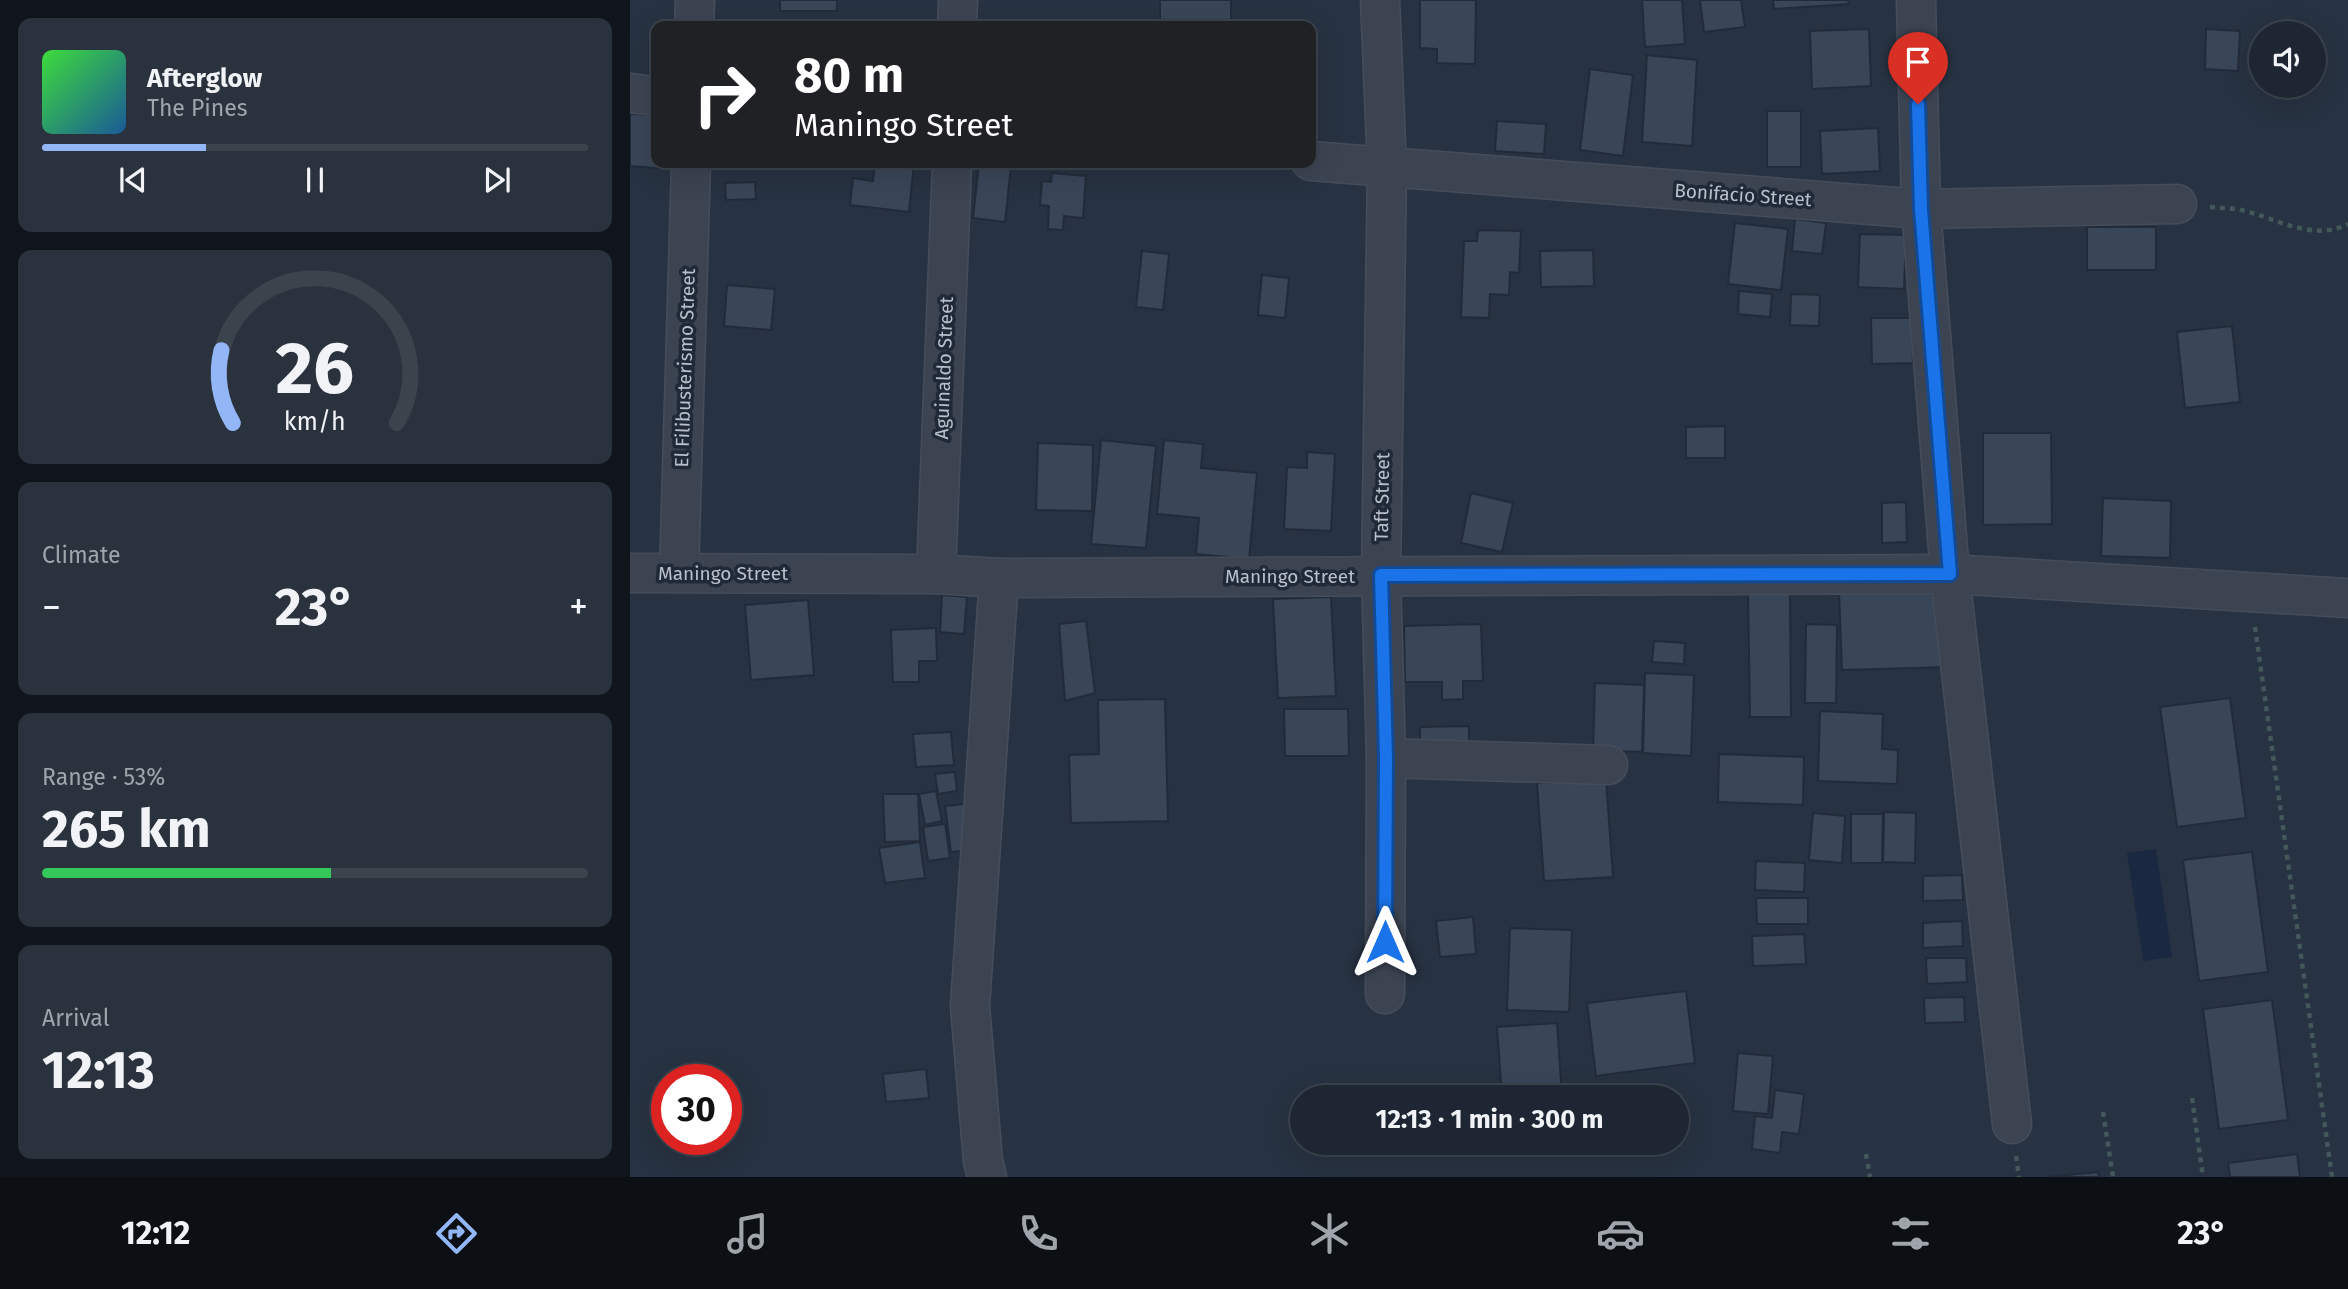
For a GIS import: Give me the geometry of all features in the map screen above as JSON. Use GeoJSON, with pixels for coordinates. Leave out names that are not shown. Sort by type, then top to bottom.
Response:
{"type":"FeatureCollection","features":[{"type":"Feature","properties":{"kind":"street"},"geometry":{"type":"LineString","coordinates":[[694,21],[695,0]]}},
{"type":"Feature","properties":{"kind":"street"},"geometry":{"type":"LineString","coordinates":[[957,21],[958,0]]}},
{"type":"Feature","properties":{"kind":"street","name":"Taft Street"},"geometry":{"type":"LineString","coordinates":[[1380,0],[1387,168],[1381,575],[1386,758],[1385,994]]}},
{"type":"Feature","properties":{"kind":"street"},"geometry":{"type":"LineString","coordinates":[[1916,0],[1921,209],[1950,574],[2012,1124]]}},
{"type":"Feature","properties":{"kind":"street"},"geometry":{"type":"LineString","coordinates":[[630,93],[651,95]]}},
{"type":"Feature","properties":{"kind":"street","name":"Bonifacio Street"},"geometry":{"type":"LineString","coordinates":[[1316,161],[1921,209],[2177,204]]}},
{"type":"Feature","properties":{"kind":"street","name":"El Filibusterismo Street"},"geometry":{"type":"LineString","coordinates":[[679,573],[691,168]]}},
{"type":"Feature","properties":{"kind":"street","name":"Aguinaldo Street"},"geometry":{"type":"LineString","coordinates":[[936,574],[952,168]]}},
{"type":"Feature","properties":{"kind":"street","name":"Maningo Street"},"geometry":{"type":"LineString","coordinates":[[630,573],[936,574],[999,578],[1950,574],[2348,598]]}},
{"type":"Feature","properties":{"kind":"street"},"geometry":{"type":"LineString","coordinates":[[987,1177],[982,1161],[970,1006],[999,578]]}},
{"type":"Feature","properties":{"kind":"street"},"geometry":{"type":"LineString","coordinates":[[1386,758],[1608,765]]}},
{"type":"Feature","properties":{"kind":"path"},"geometry":{"type":"LineString","coordinates":[[2177,204],[2238,209],[2313,232],[2338,229],[2348,224]]}},
{"type":"Feature","properties":{"kind":"path"},"geometry":{"type":"LineString","coordinates":[[2250,592],[2332,1177]]}},
{"type":"Feature","properties":{"kind":"path"},"geometry":{"type":"LineString","coordinates":[[2192,1098],[2203,1177]]}},
{"type":"Feature","properties":{"kind":"path"},"geometry":{"type":"LineString","coordinates":[[2103,1112],[2113,1177]]}},
{"type":"Feature","properties":{"kind":"path"},"geometry":{"type":"LineString","coordinates":[[1866,1154],[1870,1177]]}},
{"type":"Feature","properties":{"kind":"water"},"geometry":{"type":"Polygon","coordinates":[[[2156,849],[2172,957],[2143,961],[2127,853],[2156,849]]]}},
{"type":"Feature","properties":{"kind":"building"},"geometry":{"type":"Polygon","coordinates":[[[780,0],[837,0],[837,11],[780,11],[780,0]]]}},
{"type":"Feature","properties":{"kind":"building"},"geometry":{"type":"Polygon","coordinates":[[[1160,0],[1231,0],[1231,21],[1160,21],[1160,0]]]}},
{"type":"Feature","properties":{"kind":"building"},"geometry":{"type":"Polygon","coordinates":[[[1420,0],[1476,0],[1475,64],[1437,63],[1437,49],[1420,48],[1420,0]]]}},
{"type":"Feature","properties":{"kind":"building"},"geometry":{"type":"Polygon","coordinates":[[[1642,0],[1682,0],[1685,44],[1645,47],[1642,0]]]}},
{"type":"Feature","properties":{"kind":"building"},"geometry":{"type":"Polygon","coordinates":[[[1700,0],[1741,0],[1745,27],[1704,32],[1700,0]]]}},
{"type":"Feature","properties":{"kind":"building"},"geometry":{"type":"Polygon","coordinates":[[[1773,0],[1848,0],[1849,4],[1774,9],[1773,0]]]}},
{"type":"Feature","properties":{"kind":"building"},"geometry":{"type":"Polygon","coordinates":[[[1869,29],[1871,86],[1812,89],[1810,31],[1869,29]]]}},
{"type":"Feature","properties":{"kind":"building"},"geometry":{"type":"Polygon","coordinates":[[[2206,29],[2240,31],[2238,71],[2205,69],[2206,29]]]}},
{"type":"Feature","properties":{"kind":"building"},"geometry":{"type":"Polygon","coordinates":[[[1647,55],[1697,60],[1692,146],[1642,142],[1647,55]]]}},
{"type":"Feature","properties":{"kind":"building"},"geometry":{"type":"Polygon","coordinates":[[[1590,69],[1633,75],[1623,156],[1580,150],[1590,69]]]}},
{"type":"Feature","properties":{"kind":"building"},"geometry":{"type":"Polygon","coordinates":[[[1767,111],[1801,111],[1801,167],[1767,167],[1767,111]]]}},
{"type":"Feature","properties":{"kind":"building"},"geometry":{"type":"Polygon","coordinates":[[[630,114],[651,115],[651,168],[630,166],[630,114]]]}},
{"type":"Feature","properties":{"kind":"building"},"geometry":{"type":"Polygon","coordinates":[[[1497,121],[1546,124],[1544,154],[1495,151],[1497,121]]]}},
{"type":"Feature","properties":{"kind":"building"},"geometry":{"type":"Polygon","coordinates":[[[1878,128],[1880,171],[1822,174],[1820,131],[1878,128]]]}},
{"type":"Feature","properties":{"kind":"building"},"geometry":{"type":"Polygon","coordinates":[[[874,168],[913,168],[909,212],[850,205],[853,178],[873,181],[874,168]]]}},
{"type":"Feature","properties":{"kind":"building"},"geometry":{"type":"Polygon","coordinates":[[[978,168],[1011,168],[1005,222],[973,218],[978,168]]]}},
{"type":"Feature","properties":{"kind":"building"},"geometry":{"type":"Polygon","coordinates":[[[1052,173],[1086,176],[1083,218],[1064,216],[1063,230],[1048,229],[1049,206],[1040,205],[1042,181],[1051,182],[1052,173]]]}},
{"type":"Feature","properties":{"kind":"building"},"geometry":{"type":"Polygon","coordinates":[[[755,182],[756,199],[726,200],[725,183],[755,182]]]}},
{"type":"Feature","properties":{"kind":"building"},"geometry":{"type":"Polygon","coordinates":[[[1795,219],[1826,223],[1822,254],[1792,251],[1795,219]]]}},
{"type":"Feature","properties":{"kind":"building"},"geometry":{"type":"Polygon","coordinates":[[[1735,223],[1788,229],[1781,290],[1728,284],[1735,223]]]}},
{"type":"Feature","properties":{"kind":"building"},"geometry":{"type":"Polygon","coordinates":[[[2087,227],[2156,227],[2156,270],[2087,270],[2087,227]]]}},
{"type":"Feature","properties":{"kind":"building"},"geometry":{"type":"Polygon","coordinates":[[[1478,230],[1521,231],[1519,273],[1510,272],[1509,295],[1490,294],[1489,318],[1461,317],[1464,241],[1477,241],[1478,230]]]}},
{"type":"Feature","properties":{"kind":"building"},"geometry":{"type":"Polygon","coordinates":[[[1860,234],[1906,235],[1904,289],[1858,287],[1860,234]]]}},
{"type":"Feature","properties":{"kind":"building"},"geometry":{"type":"Polygon","coordinates":[[[1593,250],[1594,286],[1541,287],[1540,251],[1593,250]]]}},
{"type":"Feature","properties":{"kind":"building"},"geometry":{"type":"Polygon","coordinates":[[[1142,251],[1169,254],[1163,310],[1136,307],[1142,251]]]}},
{"type":"Feature","properties":{"kind":"building"},"geometry":{"type":"Polygon","coordinates":[[[1262,275],[1289,278],[1285,318],[1258,315],[1262,275]]]}},
{"type":"Feature","properties":{"kind":"building"},"geometry":{"type":"Polygon","coordinates":[[[727,285],[775,289],[771,330],[724,326],[727,285]]]}},
{"type":"Feature","properties":{"kind":"building"},"geometry":{"type":"Polygon","coordinates":[[[1739,291],[1772,294],[1770,317],[1738,314],[1739,291]]]}},
{"type":"Feature","properties":{"kind":"building"},"geometry":{"type":"Polygon","coordinates":[[[1791,294],[1820,295],[1819,326],[1790,325],[1791,294]]]}},
{"type":"Feature","properties":{"kind":"building"},"geometry":{"type":"Polygon","coordinates":[[[1871,318],[1912,318],[1913,363],[1872,364],[1871,318]]]}},
{"type":"Feature","properties":{"kind":"building"},"geometry":{"type":"Polygon","coordinates":[[[2232,326],[2240,402],[2185,408],[2177,332],[2232,326]]]}},
{"type":"Feature","properties":{"kind":"building"},"geometry":{"type":"Polygon","coordinates":[[[1725,426],[1725,458],[1686,458],[1686,427],[1725,426]]]}},
{"type":"Feature","properties":{"kind":"building"},"geometry":{"type":"Polygon","coordinates":[[[1983,433],[2051,433],[2052,524],[1983,525],[1983,433]]]}},
{"type":"Feature","properties":{"kind":"building"},"geometry":{"type":"Polygon","coordinates":[[[1101,440],[1156,446],[1146,548],[1091,544],[1101,440]]]}},
{"type":"Feature","properties":{"kind":"building"},"geometry":{"type":"Polygon","coordinates":[[[1164,440],[1203,444],[1201,468],[1257,473],[1249,559],[1196,554],[1199,518],[1157,514],[1164,440]]]}},
{"type":"Feature","properties":{"kind":"building"},"geometry":{"type":"Polygon","coordinates":[[[1038,443],[1093,445],[1092,511],[1036,510],[1038,443]]]}},
{"type":"Feature","properties":{"kind":"building"},"geometry":{"type":"Polygon","coordinates":[[[1307,452],[1335,454],[1331,531],[1284,529],[1287,467],[1307,468],[1307,452]]]}},
{"type":"Feature","properties":{"kind":"building"},"geometry":{"type":"Polygon","coordinates":[[[1471,493],[1513,503],[1502,552],[1461,543],[1471,493]]]}},
{"type":"Feature","properties":{"kind":"building"},"geometry":{"type":"Polygon","coordinates":[[[2103,498],[2171,501],[2170,558],[2101,556],[2103,498]]]}},
{"type":"Feature","properties":{"kind":"building"},"geometry":{"type":"Polygon","coordinates":[[[1906,502],[1907,542],[1882,543],[1882,503],[1906,502]]]}},
{"type":"Feature","properties":{"kind":"building"},"geometry":{"type":"Polygon","coordinates":[[[1926,589],[1947,609],[1949,667],[1842,670],[1839,592],[1926,589]]]}},
{"type":"Feature","properties":{"kind":"building"},"geometry":{"type":"Polygon","coordinates":[[[1748,593],[1790,593],[1791,717],[1750,717],[1748,593]]]}},
{"type":"Feature","properties":{"kind":"building"},"geometry":{"type":"Polygon","coordinates":[[[942,595],[967,597],[964,634],[940,632],[942,595]]]}},
{"type":"Feature","properties":{"kind":"building"},"geometry":{"type":"Polygon","coordinates":[[[1331,597],[1336,696],[1278,698],[1273,599],[1331,597]]]}},
{"type":"Feature","properties":{"kind":"building"},"geometry":{"type":"Polygon","coordinates":[[[808,600],[814,675],[751,680],[745,605],[808,600]]]}},
{"type":"Feature","properties":{"kind":"building"},"geometry":{"type":"Polygon","coordinates":[[[1086,621],[1095,693],[1065,701],[1059,624],[1086,621]]]}},
{"type":"Feature","properties":{"kind":"building"},"geometry":{"type":"Polygon","coordinates":[[[1481,624],[1483,681],[1463,681],[1463,699],[1442,700],[1442,682],[1405,682],[1404,626],[1481,624]]]}},
{"type":"Feature","properties":{"kind":"building"},"geometry":{"type":"Polygon","coordinates":[[[1806,624],[1837,625],[1836,703],[1805,703],[1806,624]]]}},
{"type":"Feature","properties":{"kind":"building"},"geometry":{"type":"Polygon","coordinates":[[[936,628],[937,661],[919,661],[919,682],[893,682],[891,630],[936,628]]]}},
{"type":"Feature","properties":{"kind":"building"},"geometry":{"type":"Polygon","coordinates":[[[1654,641],[1685,643],[1684,664],[1652,662],[1654,641]]]}},
{"type":"Feature","properties":{"kind":"building"},"geometry":{"type":"Polygon","coordinates":[[[1645,673],[1694,675],[1691,756],[1643,753],[1645,673]]]}},
{"type":"Feature","properties":{"kind":"building"},"geometry":{"type":"Polygon","coordinates":[[[1595,683],[1644,685],[1642,752],[1593,750],[1595,683]]]}},
{"type":"Feature","properties":{"kind":"building"},"geometry":{"type":"Polygon","coordinates":[[[2230,698],[2246,818],[2177,827],[2160,707],[2230,698]]]}},
{"type":"Feature","properties":{"kind":"building"},"geometry":{"type":"Polygon","coordinates":[[[1165,699],[1168,821],[1071,823],[1069,755],[1099,754],[1098,700],[1165,699]]]}},
{"type":"Feature","properties":{"kind":"building"},"geometry":{"type":"Polygon","coordinates":[[[1284,709],[1348,709],[1349,756],[1285,756],[1284,709]]]}},
{"type":"Feature","properties":{"kind":"building"},"geometry":{"type":"Polygon","coordinates":[[[1820,711],[1883,714],[1882,749],[1898,750],[1897,784],[1818,781],[1820,711]]]}},
{"type":"Feature","properties":{"kind":"building"},"geometry":{"type":"Polygon","coordinates":[[[1469,726],[1469,748],[1420,750],[1420,727],[1469,726]]]}},
{"type":"Feature","properties":{"kind":"building"},"geometry":{"type":"Polygon","coordinates":[[[951,732],[954,765],[916,767],[913,734],[951,732]]]}},
{"type":"Feature","properties":{"kind":"building"},"geometry":{"type":"Polygon","coordinates":[[[1719,754],[1804,757],[1803,805],[1718,802],[1719,754]]]}},
{"type":"Feature","properties":{"kind":"building"},"geometry":{"type":"Polygon","coordinates":[[[955,772],[957,791],[938,794],[935,774],[955,772]]]}},
{"type":"Feature","properties":{"kind":"building"},"geometry":{"type":"Polygon","coordinates":[[[1606,779],[1613,877],[1544,881],[1537,783],[1606,779]]]}},
{"type":"Feature","properties":{"kind":"building"},"geometry":{"type":"Polygon","coordinates":[[[936,791],[942,821],[925,825],[919,794],[936,791]]]}},
{"type":"Feature","properties":{"kind":"building"},"geometry":{"type":"Polygon","coordinates":[[[883,794],[918,794],[920,841],[885,842],[883,794]]]}},
{"type":"Feature","properties":{"kind":"building"},"geometry":{"type":"Polygon","coordinates":[[[965,804],[969,850],[951,852],[945,806],[965,804]]]}},
{"type":"Feature","properties":{"kind":"building"},"geometry":{"type":"Polygon","coordinates":[[[1884,812],[1916,813],[1915,863],[1883,862],[1884,812]]]}},
{"type":"Feature","properties":{"kind":"building"},"geometry":{"type":"Polygon","coordinates":[[[1813,813],[1845,816],[1842,863],[1809,860],[1813,813]]]}},
{"type":"Feature","properties":{"kind":"building"},"geometry":{"type":"Polygon","coordinates":[[[1851,814],[1883,814],[1882,863],[1851,863],[1851,814]]]}},
{"type":"Feature","properties":{"kind":"building"},"geometry":{"type":"Polygon","coordinates":[[[945,824],[950,858],[928,861],[923,827],[945,824]]]}},
{"type":"Feature","properties":{"kind":"building"},"geometry":{"type":"Polygon","coordinates":[[[920,842],[925,878],[885,883],[879,848],[920,842]]]}},
{"type":"Feature","properties":{"kind":"building"},"geometry":{"type":"Polygon","coordinates":[[[2252,852],[2268,972],[2199,981],[2183,860],[2252,852]]]}},
{"type":"Feature","properties":{"kind":"building"},"geometry":{"type":"Polygon","coordinates":[[[1756,861],[1805,863],[1804,892],[1755,890],[1756,861]]]}},
{"type":"Feature","properties":{"kind":"building"},"geometry":{"type":"Polygon","coordinates":[[[1962,875],[1963,900],[1923,901],[1923,876],[1962,875]]]}},
{"type":"Feature","properties":{"kind":"building"},"geometry":{"type":"Polygon","coordinates":[[[1756,898],[1808,898],[1808,924],[1757,924],[1756,898]]]}},
{"type":"Feature","properties":{"kind":"building"},"geometry":{"type":"Polygon","coordinates":[[[1473,917],[1476,954],[1440,957],[1436,921],[1473,917]]]}},
{"type":"Feature","properties":{"kind":"building"},"geometry":{"type":"Polygon","coordinates":[[[1962,921],[1963,946],[1923,948],[1923,923],[1962,921]]]}},
{"type":"Feature","properties":{"kind":"building"},"geometry":{"type":"Polygon","coordinates":[[[1510,928],[1572,930],[1569,1012],[1507,1010],[1510,928]]]}},
{"type":"Feature","properties":{"kind":"building"},"geometry":{"type":"Polygon","coordinates":[[[1804,934],[1806,964],[1753,966],[1752,936],[1804,934]]]}},
{"type":"Feature","properties":{"kind":"building"},"geometry":{"type":"Polygon","coordinates":[[[1926,958],[1966,958],[1967,982],[1927,984],[1926,958]]]}},
{"type":"Feature","properties":{"kind":"building"},"geometry":{"type":"Polygon","coordinates":[[[1686,991],[1695,1063],[1596,1076],[1587,1003],[1686,991]]]}},
{"type":"Feature","properties":{"kind":"building"},"geometry":{"type":"Polygon","coordinates":[[[1964,997],[1965,1022],[1925,1023],[1924,998],[1964,997]]]}},
{"type":"Feature","properties":{"kind":"building"},"geometry":{"type":"Polygon","coordinates":[[[2272,1000],[2288,1120],[2219,1129],[2203,1009],[2272,1000]]]}},
{"type":"Feature","properties":{"kind":"building"},"geometry":{"type":"Polygon","coordinates":[[[1557,1023],[1561,1085],[1501,1085],[1497,1027],[1557,1023]]]}},
{"type":"Feature","properties":{"kind":"building"},"geometry":{"type":"Polygon","coordinates":[[[1738,1053],[1773,1056],[1768,1114],[1733,1111],[1738,1053]]]}},
{"type":"Feature","properties":{"kind":"building"},"geometry":{"type":"Polygon","coordinates":[[[926,1069],[929,1098],[886,1102],[883,1074],[926,1069]]]}},
{"type":"Feature","properties":{"kind":"building"},"geometry":{"type":"Polygon","coordinates":[[[1775,1090],[1804,1094],[1799,1134],[1782,1132],[1780,1153],[1752,1149],[1755,1116],[1772,1118],[1775,1090]]]}},
{"type":"Feature","properties":{"kind":"building"},"geometry":{"type":"Polygon","coordinates":[[[2297,1154],[2300,1177],[2230,1177],[2228,1163],[2297,1154]]]}},
{"type":"Feature","properties":{"kind":"building"},"geometry":{"type":"Polygon","coordinates":[[[2098,1172],[2099,1177],[2047,1177],[2098,1172]]]}},
{"type":"Feature","properties":{"kind":"route"},"geometry":{"type":"LineString","coordinates":[[1385,942],[1386,758],[1381,575],[1950,574],[1921,209],[1918,104]]}}]}
